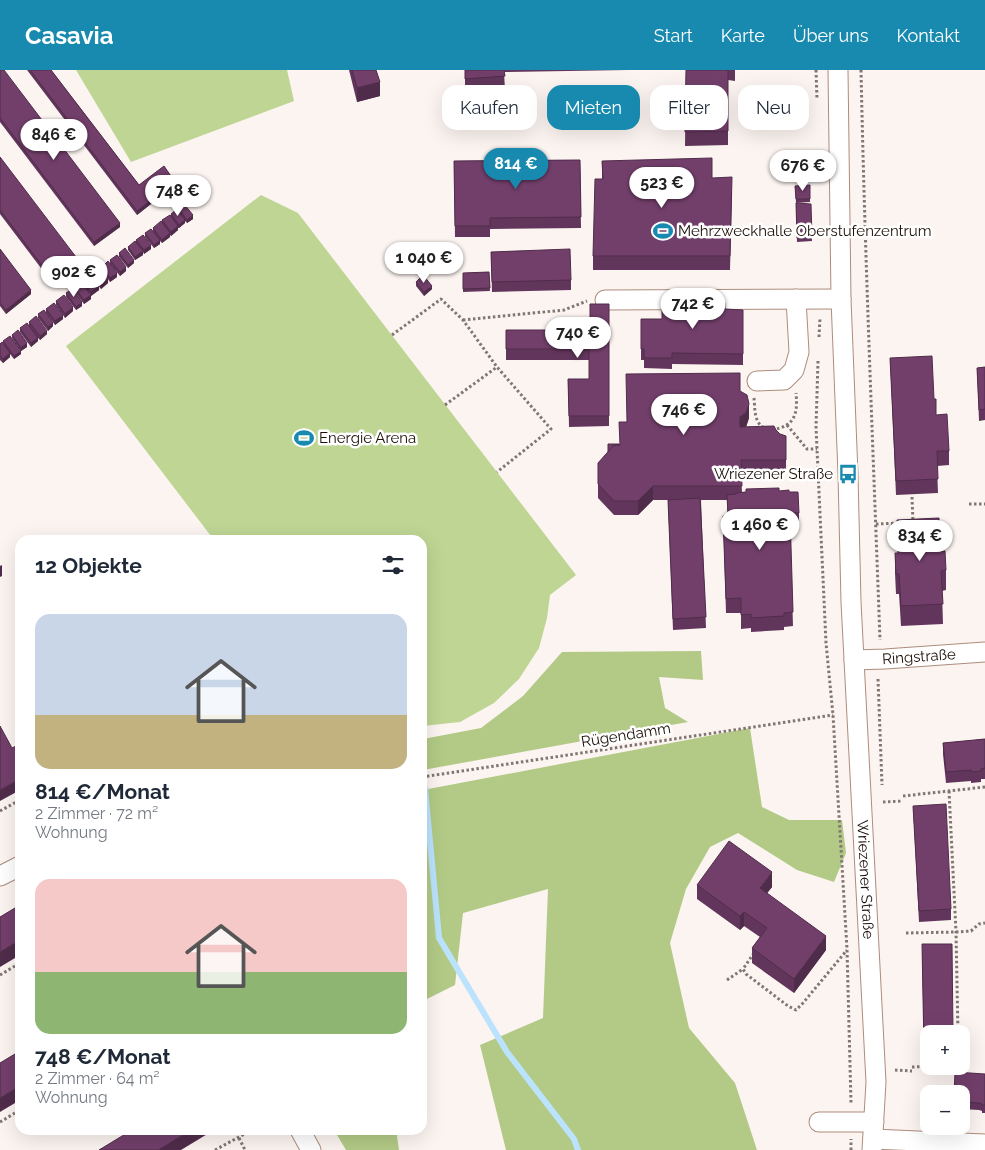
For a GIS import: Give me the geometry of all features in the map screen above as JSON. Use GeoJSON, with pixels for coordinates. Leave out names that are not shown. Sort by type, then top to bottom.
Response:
{"type":"FeatureCollection","features":[{"type":"Feature","properties":{"kind":"street","name":"Wriezener Straße"},"geometry":{"type":"LineString","coordinates":[[838,70],[842,300],[851,602],[876,1082],[873,1137]]}},
{"type":"Feature","properties":{"kind":"street"},"geometry":{"type":"LineString","coordinates":[[757,381],[784,380],[794,370],[799,352],[796,299]]}},
{"type":"Feature","properties":{"kind":"street"},"geometry":{"type":"LineString","coordinates":[[605,300],[842,300]]}},
{"type":"Feature","properties":{"kind":"street","name":"Ringstraße"},"geometry":{"type":"LineString","coordinates":[[854,660],[879,660],[985,652]]}},
{"type":"Feature","properties":{"kind":"street"},"geometry":{"type":"LineString","coordinates":[[819,1122],[873,1137],[985,1144]]}},
{"type":"Feature","properties":{"kind":"street"},"geometry":{"type":"LineString","coordinates":[[303,1135],[311,1150]]}},
{"type":"Feature","properties":{"kind":"path"},"geometry":{"type":"LineString","coordinates":[[861,70],[863,192],[880,641],[878,678],[880,750]]}},
{"type":"Feature","properties":{"kind":"path"},"geometry":{"type":"LineString","coordinates":[[392,335],[441,298],[463,320],[496,367],[551,429],[497,472]]}},
{"type":"Feature","properties":{"kind":"path"},"geometry":{"type":"LineString","coordinates":[[463,320],[564,310],[587,300],[605,300]]}},
{"type":"Feature","properties":{"kind":"path"},"geometry":{"type":"LineString","coordinates":[[445,405],[496,367]]}},
{"type":"Feature","properties":{"kind":"path"},"geometry":{"type":"LineString","coordinates":[[757,381],[753,391],[756,419],[761,427],[769,430],[781,428],[791,422],[797,409],[794,370]]}},
{"type":"Feature","properties":{"kind":"path"},"geometry":{"type":"LineString","coordinates":[[787,425],[808,449],[817,449]]}},
{"type":"Feature","properties":{"kind":"path"},"geometry":{"type":"LineString","coordinates":[[912,497],[913,522]]}},
{"type":"Feature","properties":{"kind":"path"},"geometry":{"type":"LineString","coordinates":[[969,504],[985,504]]}},
{"type":"Feature","properties":{"kind":"path"},"geometry":{"type":"LineString","coordinates":[[876,524],[901,523]]}},
{"type":"Feature","properties":{"kind":"path","name":"Rügendamm"},"geometry":{"type":"LineString","coordinates":[[427,776],[833,715]]}},
{"type":"Feature","properties":{"kind":"path"},"geometry":{"type":"LineString","coordinates":[[903,796],[985,787]]}},
{"type":"Feature","properties":{"kind":"path"},"geometry":{"type":"LineString","coordinates":[[949,791],[956,932],[958,1025]]}},
{"type":"Feature","properties":{"kind":"path"},"geometry":{"type":"LineString","coordinates":[[882,802],[903,801]]}},
{"type":"Feature","properties":{"kind":"path"},"geometry":{"type":"LineString","coordinates":[[0,811],[15,803]]}},
{"type":"Feature","properties":{"kind":"path"},"geometry":{"type":"LineString","coordinates":[[906,933],[956,932],[971,930],[979,924],[985,923]]}},
{"type":"Feature","properties":{"kind":"path"},"geometry":{"type":"LineString","coordinates":[[743,969],[746,974],[796,1010],[803,1004],[847,949]]}},
{"type":"Feature","properties":{"kind":"path"},"geometry":{"type":"LineString","coordinates":[[727,980],[743,969],[756,950]]}},
{"type":"Feature","properties":{"kind":"path"},"geometry":{"type":"LineString","coordinates":[[0,975],[15,966]]}},
{"type":"Feature","properties":{"kind":"path"},"geometry":{"type":"LineString","coordinates":[[895,1070],[920,1068]]}},
{"type":"Feature","properties":{"kind":"path"},"geometry":{"type":"LineString","coordinates":[[966,1075],[969,1077]]}},
{"type":"Feature","properties":{"kind":"path"},"geometry":{"type":"LineString","coordinates":[[0,1122],[15,1113]]}},
{"type":"Feature","properties":{"kind":"path"},"geometry":{"type":"LineString","coordinates":[[215,1150],[244,1135]]}},
{"type":"Feature","properties":{"kind":"path"},"geometry":{"type":"LineString","coordinates":[[239,1138],[246,1150]]}},
{"type":"Feature","properties":{"kind":"green space"},"geometry":{"type":"Polygon","coordinates":[[[76,70],[287,70],[294,101],[131,162],[76,70]]]}},
{"type":"Feature","properties":{"kind":"green space","name":"Energie Arena"},"geometry":{"type":"Polygon","coordinates":[[[261,195],[298,213],[576,575],[550,595],[547,618],[539,648],[519,679],[494,703],[460,722],[427,726],[427,535],[210,535],[66,346],[261,195]]]}},
{"type":"Feature","properties":{"kind":"green space"},"geometry":{"type":"Polygon","coordinates":[[[701,651],[703,680],[659,677],[665,708],[688,722],[427,769],[427,738],[481,728],[523,696],[562,652],[701,651]]]}},
{"type":"Feature","properties":{"kind":"green space"},"geometry":{"type":"Polygon","coordinates":[[[750,728],[762,807],[789,820],[842,820],[846,853],[834,882],[797,870],[738,833],[710,847],[686,889],[670,943],[689,1028],[735,1083],[757,1150],[506,1150],[480,1045],[543,1018],[548,889],[463,913],[455,985],[427,999],[427,789],[750,728]]]}},
{"type":"Feature","properties":{"kind":"green space"},"geometry":{"type":"Polygon","coordinates":[[[337,1135],[397,1135],[399,1150],[346,1150],[337,1135]]]}},
{"type":"Feature","properties":{"kind":"building"},"geometry":{"type":"Polygon","coordinates":[[[0,70],[4,70],[120,223],[94,242],[0,118],[0,70]]]}},
{"type":"Feature","properties":{"kind":"building"},"geometry":{"type":"Polygon","coordinates":[[[30,70],[51,70],[139,185],[164,166],[175,182],[137,211],[30,70]]]}},
{"type":"Feature","properties":{"kind":"building"},"geometry":{"type":"Polygon","coordinates":[[[352,70],[376,70],[380,82],[357,88],[352,70]]]}},
{"type":"Feature","properties":{"kind":"building"},"geometry":{"type":"Polygon","coordinates":[[[465,70],[504,70],[505,76],[465,79],[465,70]]]}},
{"type":"Feature","properties":{"kind":"building"},"geometry":{"type":"Polygon","coordinates":[[[686,70],[728,70],[728,85],[686,85],[686,70]]]}},
{"type":"Feature","properties":{"kind":"building"},"geometry":{"type":"Polygon","coordinates":[[[685,130],[728,130],[728,131],[685,132],[685,130]]]}},
{"type":"Feature","properties":{"kind":"building"},"geometry":{"type":"Polygon","coordinates":[[[0,157],[76,257],[50,276],[0,210],[0,157]]]}},
{"type":"Feature","properties":{"kind":"building","name":"Mehrzweckhalle Oberstufenzentrum"},"geometry":{"type":"Polygon","coordinates":[[[712,158],[712,178],[732,177],[730,256],[593,256],[595,179],[603,179],[602,161],[712,158]]]}},
{"type":"Feature","properties":{"kind":"building"},"geometry":{"type":"Polygon","coordinates":[[[580,160],[581,217],[490,218],[490,226],[455,226],[454,161],[580,160]]]}},
{"type":"Feature","properties":{"kind":"building"},"geometry":{"type":"Polygon","coordinates":[[[810,185],[810,199],[796,199],[795,186],[810,185]]]}},
{"type":"Feature","properties":{"kind":"building"},"geometry":{"type":"Polygon","coordinates":[[[796,203],[811,204],[812,237],[797,238],[796,203]]]}},
{"type":"Feature","properties":{"kind":"building"},"geometry":{"type":"Polygon","coordinates":[[[184,204],[193,215],[187,220],[178,208],[184,204]]]}},
{"type":"Feature","properties":{"kind":"building"},"geometry":{"type":"Polygon","coordinates":[[[177,209],[185,220],[179,225],[171,214],[177,209]]]}},
{"type":"Feature","properties":{"kind":"building"},"geometry":{"type":"Polygon","coordinates":[[[170,215],[178,226],[171,232],[162,220],[170,215]]]}},
{"type":"Feature","properties":{"kind":"building"},"geometry":{"type":"Polygon","coordinates":[[[161,221],[170,233],[162,240],[153,228],[161,221]]]}},
{"type":"Feature","properties":{"kind":"building"},"geometry":{"type":"Polygon","coordinates":[[[151,229],[160,240],[154,245],[145,233],[151,229]]]}},
{"type":"Feature","properties":{"kind":"building"},"geometry":{"type":"Polygon","coordinates":[[[143,235],[151,245],[144,250],[136,240],[143,235]]]}},
{"type":"Feature","properties":{"kind":"building"},"geometry":{"type":"Polygon","coordinates":[[[135,241],[143,251],[135,257],[128,247],[135,241]]]}},
{"type":"Feature","properties":{"kind":"building"},"geometry":{"type":"Polygon","coordinates":[[[125,248],[134,260],[128,265],[119,253],[125,248]]]}},
{"type":"Feature","properties":{"kind":"building"},"geometry":{"type":"Polygon","coordinates":[[[0,249],[31,290],[6,310],[0,303],[0,249]]]}},
{"type":"Feature","properties":{"kind":"building"},"geometry":{"type":"Polygon","coordinates":[[[570,249],[571,280],[492,282],[491,252],[570,249]]]}},
{"type":"Feature","properties":{"kind":"building"},"geometry":{"type":"Polygon","coordinates":[[[117,255],[126,267],[120,272],[110,260],[117,255]]]}},
{"type":"Feature","properties":{"kind":"building"},"geometry":{"type":"Polygon","coordinates":[[[108,261],[117,273],[110,278],[102,267],[108,261]]]}},
{"type":"Feature","properties":{"kind":"building"},"geometry":{"type":"Polygon","coordinates":[[[100,268],[108,279],[101,285],[92,273],[100,268]]]}},
{"type":"Feature","properties":{"kind":"building"},"geometry":{"type":"Polygon","coordinates":[[[489,272],[490,288],[463,289],[463,273],[489,272]]]}},
{"type":"Feature","properties":{"kind":"building"},"geometry":{"type":"Polygon","coordinates":[[[90,275],[99,286],[91,292],[82,281],[90,275]]]}},
{"type":"Feature","properties":{"kind":"building"},"geometry":{"type":"Polygon","coordinates":[[[423,275],[432,286],[424,292],[416,282],[423,275]]]}},
{"type":"Feature","properties":{"kind":"building"},"geometry":{"type":"Polygon","coordinates":[[[81,282],[91,295],[84,300],[74,287],[81,282]]]}},
{"type":"Feature","properties":{"kind":"building"},"geometry":{"type":"Polygon","coordinates":[[[72,289],[82,302],[76,307],[66,293],[72,289]]]}},
{"type":"Feature","properties":{"kind":"building"},"geometry":{"type":"Polygon","coordinates":[[[64,295],[73,307],[65,314],[56,301],[64,295]]]}},
{"type":"Feature","properties":{"kind":"building"},"geometry":{"type":"Polygon","coordinates":[[[662,302],[725,303],[725,309],[743,310],[743,354],[672,353],[672,358],[644,358],[644,349],[641,349],[641,319],[662,319],[662,302]]]}},
{"type":"Feature","properties":{"kind":"building"},"geometry":{"type":"Polygon","coordinates":[[[54,303],[63,315],[55,321],[46,309],[54,303]]]}},
{"type":"Feature","properties":{"kind":"building"},"geometry":{"type":"Polygon","coordinates":[[[590,304],[609,304],[609,416],[569,416],[568,379],[589,379],[589,349],[506,349],[506,330],[590,330],[590,304]]]}},
{"type":"Feature","properties":{"kind":"building"},"geometry":{"type":"Polygon","coordinates":[[[44,310],[53,323],[48,327],[38,314],[44,310]]]}},
{"type":"Feature","properties":{"kind":"building"},"geometry":{"type":"Polygon","coordinates":[[[36,316],[47,331],[40,336],[29,322],[36,316]]]}},
{"type":"Feature","properties":{"kind":"building"},"geometry":{"type":"Polygon","coordinates":[[[27,323],[38,338],[31,343],[20,328],[27,323]]]}},
{"type":"Feature","properties":{"kind":"building"},"geometry":{"type":"Polygon","coordinates":[[[18,330],[27,343],[21,348],[12,335],[18,330]]]}},
{"type":"Feature","properties":{"kind":"building"},"geometry":{"type":"Polygon","coordinates":[[[10,336],[21,351],[14,356],[3,341],[10,336]]]}},
{"type":"Feature","properties":{"kind":"building"},"geometry":{"type":"Polygon","coordinates":[[[2,342],[10,353],[3,359],[0,356],[0,344],[2,342]]]}},
{"type":"Feature","properties":{"kind":"building"},"geometry":{"type":"Polygon","coordinates":[[[932,356],[936,415],[947,414],[949,451],[937,451],[938,479],[896,481],[890,358],[932,356]]]}},
{"type":"Feature","properties":{"kind":"building"},"geometry":{"type":"Polygon","coordinates":[[[985,367],[985,409],[979,410],[977,368],[985,367]]]}},
{"type":"Feature","properties":{"kind":"building"},"geometry":{"type":"Polygon","coordinates":[[[740,373],[740,391],[747,395],[749,404],[746,413],[740,417],[740,427],[774,426],[780,434],[786,436],[786,460],[741,460],[742,486],[653,486],[638,501],[614,501],[598,484],[598,463],[614,445],[620,445],[619,422],[627,422],[626,374],[740,373]]]}},
{"type":"Feature","properties":{"kind":"building"},"geometry":{"type":"Polygon","coordinates":[[[608,444],[619,445],[614,445],[608,452],[608,444]]]}},
{"type":"Feature","properties":{"kind":"building"},"geometry":{"type":"Polygon","coordinates":[[[779,488],[779,491],[789,490],[789,492],[798,492],[799,513],[790,513],[793,612],[784,613],[784,616],[751,618],[751,614],[741,615],[741,598],[726,599],[723,516],[728,516],[727,495],[746,492],[746,489],[779,488]]]}},
{"type":"Feature","properties":{"kind":"building"},"geometry":{"type":"Polygon","coordinates":[[[700,498],[706,617],[673,619],[668,500],[700,498]]]}},
{"type":"Feature","properties":{"kind":"building"},"geometry":{"type":"Polygon","coordinates":[[[939,518],[940,551],[945,551],[946,570],[941,571],[943,604],[901,606],[899,574],[896,574],[895,553],[898,553],[897,520],[939,518]]]}},
{"type":"Feature","properties":{"kind":"building"},"geometry":{"type":"Polygon","coordinates":[[[0,726],[12,748],[15,746],[15,782],[0,790],[0,726]]]}},
{"type":"Feature","properties":{"kind":"building"},"geometry":{"type":"Polygon","coordinates":[[[985,739],[985,768],[981,769],[981,771],[946,772],[943,743],[985,739]]]}},
{"type":"Feature","properties":{"kind":"building"},"geometry":{"type":"Polygon","coordinates":[[[946,804],[951,909],[919,911],[913,806],[946,804]]]}},
{"type":"Feature","properties":{"kind":"building"},"geometry":{"type":"Polygon","coordinates":[[[729,841],[772,872],[760,888],[826,936],[794,979],[752,948],[767,928],[744,912],[740,916],[697,885],[729,841]]]}},
{"type":"Feature","properties":{"kind":"building"},"geometry":{"type":"Polygon","coordinates":[[[15,908],[15,943],[0,952],[0,917],[15,908]]]}},
{"type":"Feature","properties":{"kind":"building"},"geometry":{"type":"Polygon","coordinates":[[[922,944],[952,944],[953,1025],[924,1025],[922,944]]]}},
{"type":"Feature","properties":{"kind":"building"},"geometry":{"type":"Polygon","coordinates":[[[15,1054],[15,1089],[0,1098],[0,1063],[15,1054]]]}},
{"type":"Feature","properties":{"kind":"building"},"geometry":{"type":"Polygon","coordinates":[[[985,1074],[985,1105],[970,1102],[970,1085],[954,1085],[955,1075],[985,1074]]]}},
{"type":"Feature","properties":{"kind":"building"},"geometry":{"type":"Polygon","coordinates":[[[124,1135],[183,1135],[158,1150],[99,1150],[124,1135]]]}},
{"type":"Feature","properties":{"kind":"waterway"},"geometry":{"type":"LineString","coordinates":[[427,809],[439,938],[507,1052],[574,1139],[578,1150]]}},
{"type":"Feature","properties":{"kind":"place","name":"Mehrzweckhalle Oberstufenzentrum"},"geometry":{"type":"Point","coordinates":[663,231]}},
{"type":"Feature","properties":{"kind":"place","name":"Energie Arena"},"geometry":{"type":"Point","coordinates":[304,438]}},
{"type":"Feature","properties":{"kind":"place","name":"Wriezener Straße"},"geometry":{"type":"Point","coordinates":[848,474]}}]}
